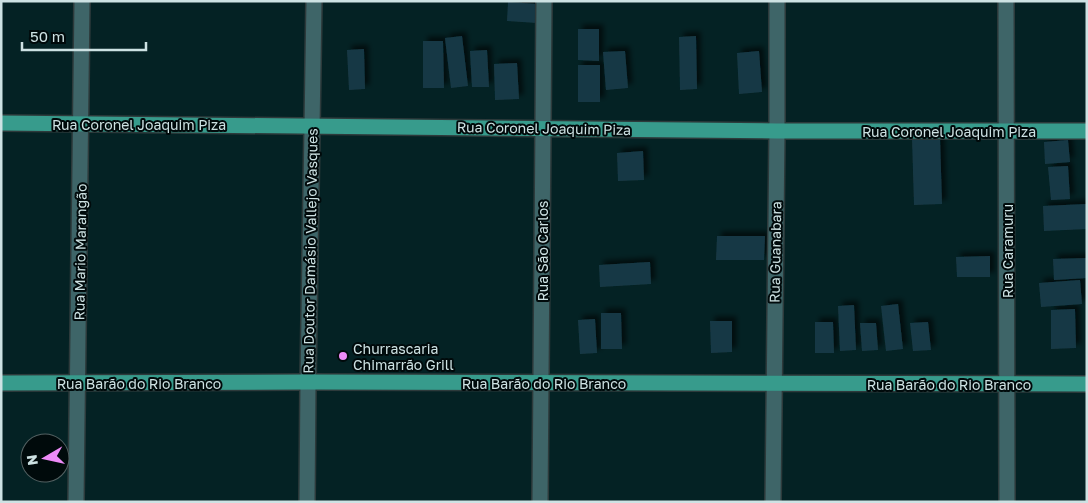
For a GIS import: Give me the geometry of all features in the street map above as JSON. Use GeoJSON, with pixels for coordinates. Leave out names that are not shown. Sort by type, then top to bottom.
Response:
{"type":"FeatureCollection","features":[{"type":"Feature","properties":{"kind":"main road","name":"Rua Coronel Joaquim Piza"},"geometry":{"type":"LineString","coordinates":[[1,123],[777,131],[1087,131]]}},
{"type":"Feature","properties":{"kind":"main road","name":"Rua Barão do Rio Branco"},"geometry":{"type":"LineString","coordinates":[[1,383],[1087,384]]}},
{"type":"Feature","properties":{"kind":"street","name":"Rua Mario Marangão"},"geometry":{"type":"LineString","coordinates":[[76,502],[82,1]]}},
{"type":"Feature","properties":{"kind":"street","name":"Rua Doutor Damásio Vallejo Vasques"},"geometry":{"type":"LineString","coordinates":[[307,502],[314,1]]}},
{"type":"Feature","properties":{"kind":"street","name":"Rua São Carlos"},"geometry":{"type":"LineString","coordinates":[[540,502],[544,1]]}},
{"type":"Feature","properties":{"kind":"street","name":"Rua Guanabara"},"geometry":{"type":"LineString","coordinates":[[773,502],[777,1]]}},
{"type":"Feature","properties":{"kind":"street","name":"Rua Caramuru"},"geometry":{"type":"LineString","coordinates":[[1006,1],[1007,502]]}},
{"type":"Feature","properties":{"kind":"building"},"geometry":{"type":"Polygon","coordinates":[[[508,2],[538,4],[537,23],[507,21],[508,2]]]}},
{"type":"Feature","properties":{"kind":"building"},"geometry":{"type":"Polygon","coordinates":[[[578,29],[599,29],[599,61],[578,60],[578,29]]]}},
{"type":"Feature","properties":{"kind":"building"},"geometry":{"type":"Polygon","coordinates":[[[462,36],[468,86],[451,88],[445,38],[462,36]]]}},
{"type":"Feature","properties":{"kind":"building"},"geometry":{"type":"Polygon","coordinates":[[[696,36],[697,89],[680,90],[679,37],[696,36]]]}},
{"type":"Feature","properties":{"kind":"building"},"geometry":{"type":"Polygon","coordinates":[[[423,41],[443,41],[444,88],[423,88],[423,41]]]}},
{"type":"Feature","properties":{"kind":"building"},"geometry":{"type":"Polygon","coordinates":[[[364,49],[365,89],[349,90],[347,50],[364,49]]]}},
{"type":"Feature","properties":{"kind":"building"},"geometry":{"type":"Polygon","coordinates":[[[487,50],[489,87],[472,87],[470,51],[487,50]]]}},
{"type":"Feature","properties":{"kind":"building"},"geometry":{"type":"Polygon","coordinates":[[[625,51],[628,88],[606,90],[603,52],[625,51]]]}},
{"type":"Feature","properties":{"kind":"building"},"geometry":{"type":"Polygon","coordinates":[[[759,51],[762,92],[739,94],[737,53],[759,51]]]}},
{"type":"Feature","properties":{"kind":"building"},"geometry":{"type":"Polygon","coordinates":[[[517,63],[519,99],[495,100],[494,64],[517,63]]]}},
{"type":"Feature","properties":{"kind":"building"},"geometry":{"type":"Polygon","coordinates":[[[578,65],[600,65],[600,102],[578,102],[578,65]]]}},
{"type":"Feature","properties":{"kind":"building"},"geometry":{"type":"Polygon","coordinates":[[[940,137],[942,204],[914,205],[912,138],[940,137]]]}},
{"type":"Feature","properties":{"kind":"building"},"geometry":{"type":"Polygon","coordinates":[[[1068,140],[1070,162],[1045,164],[1044,142],[1068,140]]]}},
{"type":"Feature","properties":{"kind":"building"},"geometry":{"type":"Polygon","coordinates":[[[643,151],[644,180],[618,181],[617,153],[643,151]]]}},
{"type":"Feature","properties":{"kind":"building"},"geometry":{"type":"Polygon","coordinates":[[[1068,166],[1070,199],[1051,200],[1048,167],[1068,166]]]}},
{"type":"Feature","properties":{"kind":"building"},"geometry":{"type":"Polygon","coordinates":[[[1087,204],[1087,229],[1044,231],[1043,206],[1087,204]]]}},
{"type":"Feature","properties":{"kind":"building"},"geometry":{"type":"Polygon","coordinates":[[[717,236],[765,236],[764,260],[716,260],[717,236]]]}},
{"type":"Feature","properties":{"kind":"building"},"geometry":{"type":"Polygon","coordinates":[[[990,256],[990,277],[957,277],[956,257],[990,256]]]}},
{"type":"Feature","properties":{"kind":"building"},"geometry":{"type":"Polygon","coordinates":[[[1087,258],[1087,278],[1054,280],[1053,259],[1087,258]]]}},
{"type":"Feature","properties":{"kind":"building"},"geometry":{"type":"Polygon","coordinates":[[[650,262],[651,284],[600,287],[599,265],[650,262]]]}},
{"type":"Feature","properties":{"kind":"building"},"geometry":{"type":"Polygon","coordinates":[[[1080,280],[1082,304],[1041,307],[1039,283],[1080,280]]]}},
{"type":"Feature","properties":{"kind":"building"},"geometry":{"type":"Polygon","coordinates":[[[898,304],[903,349],[886,351],[881,306],[898,304]]]}},
{"type":"Feature","properties":{"kind":"building"},"geometry":{"type":"Polygon","coordinates":[[[854,305],[856,350],[840,351],[838,306],[854,305]]]}},
{"type":"Feature","properties":{"kind":"building"},"geometry":{"type":"Polygon","coordinates":[[[1075,309],[1076,348],[1051,349],[1051,310],[1075,309]]]}},
{"type":"Feature","properties":{"kind":"building"},"geometry":{"type":"Polygon","coordinates":[[[601,313],[621,313],[622,349],[601,349],[601,313]]]}},
{"type":"Feature","properties":{"kind":"building"},"geometry":{"type":"Polygon","coordinates":[[[595,319],[597,353],[580,354],[578,320],[595,319]]]}},
{"type":"Feature","properties":{"kind":"building"},"geometry":{"type":"Polygon","coordinates":[[[710,321],[732,321],[732,352],[711,353],[710,321]]]}},
{"type":"Feature","properties":{"kind":"building"},"geometry":{"type":"Polygon","coordinates":[[[815,322],[833,322],[834,353],[815,353],[815,322]]]}},
{"type":"Feature","properties":{"kind":"building"},"geometry":{"type":"Polygon","coordinates":[[[928,322],[931,350],[913,351],[910,323],[928,322]]]}},
{"type":"Feature","properties":{"kind":"building"},"geometry":{"type":"Polygon","coordinates":[[[860,323],[876,323],[878,350],[862,351],[860,323]]]}},
{"type":"Feature","properties":{"kind":"place","name":"Churrascaria Chimarrão Grill"},"geometry":{"type":"Point","coordinates":[343,356]}}]}
